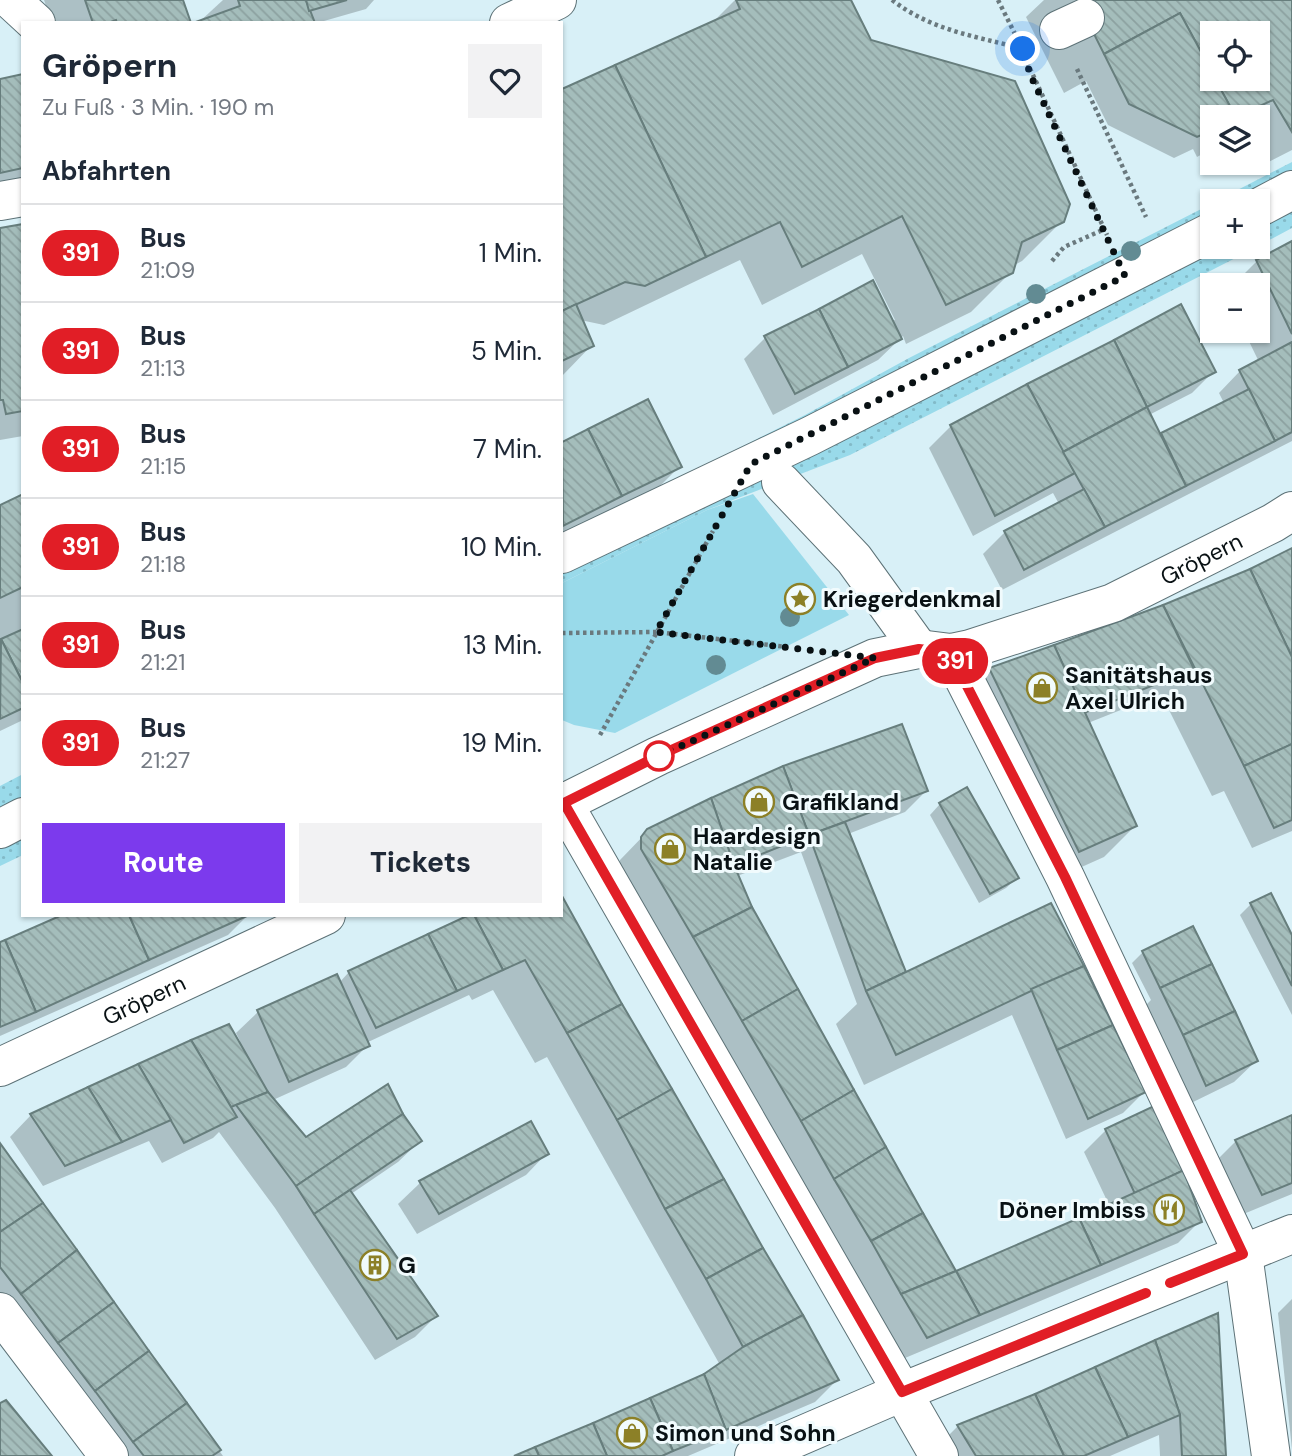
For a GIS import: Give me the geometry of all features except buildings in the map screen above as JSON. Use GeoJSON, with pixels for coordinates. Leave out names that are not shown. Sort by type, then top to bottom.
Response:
{"type":"FeatureCollection","features":[{"type":"Feature","properties":{"kind":"street"},"geometry":{"type":"LineString","coordinates":[[11,0],[34,21]]}},
{"type":"Feature","properties":{"kind":"street"},"geometry":{"type":"LineString","coordinates":[[1270,202],[1292,190]]}},
{"type":"Feature","properties":{"kind":"street"},"geometry":{"type":"LineString","coordinates":[[0,201],[21,197]]}},
{"type":"Feature","properties":{"kind":"street"},"geometry":{"type":"LineString","coordinates":[[563,554],[810,436],[1200,238]]}},
{"type":"Feature","properties":{"kind":"street"},"geometry":{"type":"LineString","coordinates":[[781,482],[935,651],[1065,877],[1243,1254],[1271,1456]]}},
{"type":"Feature","properties":{"kind":"street","name":"Gröpern"},"geometry":{"type":"LineString","coordinates":[[563,802],[875,658],[970,649],[1113,603],[1292,511]]}},
{"type":"Feature","properties":{"kind":"street"},"geometry":{"type":"LineString","coordinates":[[563,804],[939,1456]]}},
{"type":"Feature","properties":{"kind":"street"},"geometry":{"type":"LineString","coordinates":[[0,829],[21,818]]}},
{"type":"Feature","properties":{"kind":"street","name":"Gröpern"},"geometry":{"type":"LineString","coordinates":[[0,1067],[322,917]]}},
{"type":"Feature","properties":{"kind":"street"},"geometry":{"type":"LineString","coordinates":[[754,1456],[902,1392],[1292,1234]]}},
{"type":"Feature","properties":{"kind":"street"},"geometry":{"type":"LineString","coordinates":[[0,1312],[109,1456]]}},
{"type":"Feature","properties":{"kind":"path"},"geometry":{"type":"LineString","coordinates":[[892,0],[905,11],[933,26],[1023,49],[998,0]]}},
{"type":"Feature","properties":{"kind":"path"},"geometry":{"type":"LineString","coordinates":[[1072,24],[1164,256]]}},
{"type":"Feature","properties":{"kind":"path"},"geometry":{"type":"LineString","coordinates":[[1026,61],[1125,276]]}},
{"type":"Feature","properties":{"kind":"path"},"geometry":{"type":"LineString","coordinates":[[600,736],[717,524]]}},
{"type":"Feature","properties":{"kind":"path"},"geometry":{"type":"LineString","coordinates":[[563,633],[656,632],[793,648]]}},
{"type":"Feature","properties":{"kind":"shaded area"},"geometry":{"type":"Polygon","coordinates":[[[1292,162],[1292,228],[1270,240],[1270,189],[1239,189],[1292,162]]]}},
{"type":"Feature","properties":{"kind":"shaded area"},"geometry":{"type":"Polygon","coordinates":[[[1200,210],[1200,259],[1234,259],[1206,273],[1200,273],[1200,276],[850,455],[707,510],[563,582],[563,536],[805,415],[909,358],[1200,210]]]}},
{"type":"Feature","properties":{"kind":"shaded area"},"geometry":{"type":"Polygon","coordinates":[[[753,494],[849,615],[615,733],[563,720],[563,582],[707,510],[753,494]]]}},
{"type":"Feature","properties":{"kind":"shaded area"},"geometry":{"type":"Polygon","coordinates":[[[21,775],[21,856],[0,866],[0,786],[21,775]]]}},
{"type":"Feature","properties":{"kind":"bus line","name":"391"},"geometry":{"type":"LineString","coordinates":[[1146,1293],[902,1392],[564,803],[658,756],[875,658],[919,649],[950,653],[1065,877],[1243,1254],[1170,1283]]}},
{"type":"Feature","properties":{"kind":"place","name":"Kriegerdenkmal"},"geometry":{"type":"Point","coordinates":[800,599]}},
{"type":"Feature","properties":{"kind":"place","name":"Sanitätshaus Axel Ulrich"},"geometry":{"type":"Point","coordinates":[1042,688]}},
{"type":"Feature","properties":{"kind":"place","name":"Grafikland"},"geometry":{"type":"Point","coordinates":[759,802]}},
{"type":"Feature","properties":{"kind":"place","name":"Haardesign Natalie"},"geometry":{"type":"Point","coordinates":[670,849]}},
{"type":"Feature","properties":{"kind":"place","name":"Döner Imbiss"},"geometry":{"type":"Point","coordinates":[1169,1210]}},
{"type":"Feature","properties":{"kind":"place","name":"G"},"geometry":{"type":"Point","coordinates":[375,1265]}},
{"type":"Feature","properties":{"kind":"place","name":"Simon und Sohn"},"geometry":{"type":"Point","coordinates":[632,1433]}},
{"type":"Feature","properties":{"kind":"route"},"geometry":{"type":"LineString","coordinates":[[659,756],[875,658],[656,632],[751,464],[1125,276],[1030,74],[1023,49]]}}]}
